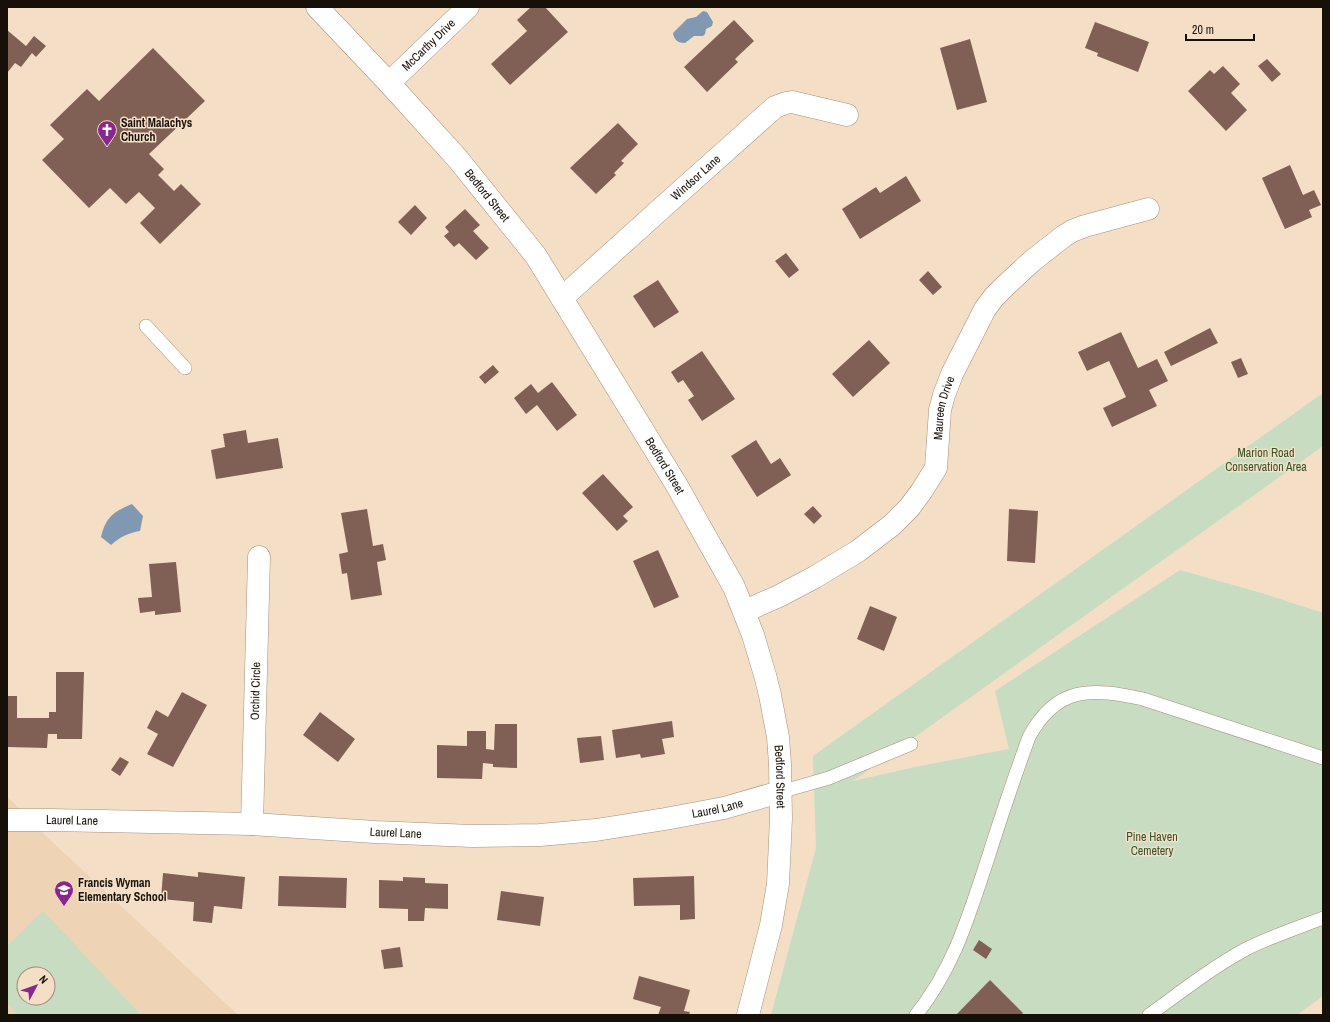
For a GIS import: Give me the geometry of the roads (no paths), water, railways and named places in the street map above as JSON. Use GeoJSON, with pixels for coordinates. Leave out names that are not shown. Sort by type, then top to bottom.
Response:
{"type":"FeatureCollection","features":[{"type":"Feature","properties":{"kind":"street","name":"Bedford Street"},"geometry":{"type":"LineString","coordinates":[[316,7],[389,83],[457,158],[536,256],[676,484],[734,587],[755,642],[770,695],[778,737],[781,818],[778,884],[771,925],[748,1015]]}},
{"type":"Feature","properties":{"kind":"street","name":"McCarthy Drive"},"geometry":{"type":"LineString","coordinates":[[389,83],[468,7]]}},
{"type":"Feature","properties":{"kind":"street","name":"Windsor Lane"},"geometry":{"type":"LineString","coordinates":[[562,298],[778,105],[786,102],[792,102],[847,115]]}},
{"type":"Feature","properties":{"kind":"street","name":"Maureen Drive"},"geometry":{"type":"LineString","coordinates":[[744,611],[779,596],[858,551],[892,525],[909,508],[936,468],[940,410],[952,374],[985,309],[1004,287],[1042,253],[1072,231],[1085,226],[1148,210]]}},
{"type":"Feature","properties":{"kind":"street","name":"Orchid Circle"},"geometry":{"type":"LineString","coordinates":[[252,824],[259,557]]}},
{"type":"Feature","properties":{"kind":"street","name":"Laurel Lane"},"geometry":{"type":"LineString","coordinates":[[7,820],[252,824],[472,836],[540,835],[596,830],[665,819],[724,808],[780,792]]}},
{"type":"Feature","properties":{"kind":"lane"},"geometry":{"type":"LineString","coordinates":[[146,326],[186,368]]}},
{"type":"Feature","properties":{"kind":"lane"},"geometry":{"type":"LineString","coordinates":[[916,1015],[938,983],[964,931],[1028,737],[1041,717],[1056,704],[1073,694],[1080,693],[1101,692],[1143,699],[1323,758]]}},
{"type":"Feature","properties":{"kind":"lane"},"geometry":{"type":"LineString","coordinates":[[780,792],[829,778],[911,744]]}},
{"type":"Feature","properties":{"kind":"lane"},"geometry":{"type":"LineString","coordinates":[[1149,1015],[1212,969],[1237,954],[1262,942],[1323,918]]}},
{"type":"Feature","properties":{"kind":"water"},"geometry":{"type":"Polygon","coordinates":[[[703,11],[707,12],[713,22],[712,26],[706,29],[703,36],[694,36],[685,43],[677,41],[674,38],[673,33],[687,19],[696,17],[703,11]]]}},
{"type":"Feature","properties":{"kind":"water"},"geometry":{"type":"Polygon","coordinates":[[[132,504],[143,516],[140,531],[124,536],[111,545],[101,537],[105,525],[111,516],[132,504]]]}},
{"type":"Feature","properties":{"kind":"place","name":"Saint Malachys Church"},"geometry":{"type":"Point","coordinates":[107,147]}},
{"type":"Feature","properties":{"kind":"place","name":"Francis Wyman Elementary School"},"geometry":{"type":"Point","coordinates":[64,907]}},
{"type":"Feature","properties":{"kind":"park label","name":"Marion Road Conservation Area"},"geometry":{"type":"Point","coordinates":[1266,460]}},
{"type":"Feature","properties":{"kind":"park label","name":"Pine Haven Cemetery"},"geometry":{"type":"Point","coordinates":[1152,844]}}]}
